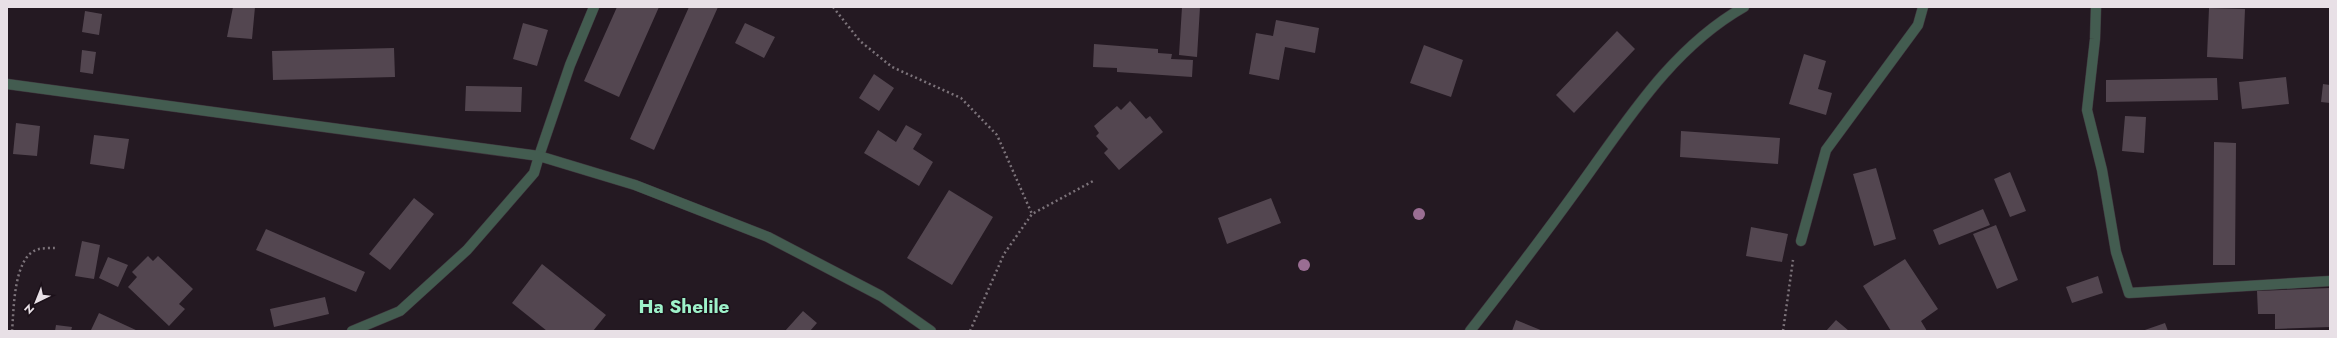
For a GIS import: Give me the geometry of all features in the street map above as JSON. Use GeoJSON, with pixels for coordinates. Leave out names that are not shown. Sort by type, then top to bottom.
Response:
{"type":"FeatureCollection","features":[{"type":"Feature","properties":{"kind":"street"},"geometry":{"type":"LineString","coordinates":[[352,331],[400,311],[467,250],[534,173],[570,65],[594,7]]}},
{"type":"Feature","properties":{"kind":"street"},"geometry":{"type":"LineString","coordinates":[[1470,331],[1541,239],[1665,71],[1718,22],[1744,7]]}},
{"type":"Feature","properties":{"kind":"street"},"geometry":{"type":"LineString","coordinates":[[1801,241],[1826,150],[1918,25],[1923,7]]}},
{"type":"Feature","properties":{"kind":"street"},"geometry":{"type":"LineString","coordinates":[[2096,7],[2095,39],[2087,110],[2105,185],[2116,252],[2129,293],[2330,280]]}},
{"type":"Feature","properties":{"kind":"street"},"geometry":{"type":"LineString","coordinates":[[7,84],[540,156],[635,185],[768,237],[881,296],[931,331]]}},
{"type":"Feature","properties":{"kind":"path"},"geometry":{"type":"LineString","coordinates":[[833,7],[860,40],[892,67],[961,98],[982,119],[997,135],[1032,214]]}},
{"type":"Feature","properties":{"kind":"path"},"geometry":{"type":"LineString","coordinates":[[970,331],[1004,254],[1032,214],[1095,180]]}},
{"type":"Feature","properties":{"kind":"path"},"geometry":{"type":"LineString","coordinates":[[1783,331],[1793,262],[1801,241]]}},
{"type":"Feature","properties":{"kind":"path"},"geometry":{"type":"LineString","coordinates":[[12,331],[15,289],[24,260],[38,249],[54,248]]}},
{"type":"Feature","properties":{"kind":"building"},"geometry":{"type":"Polygon","coordinates":[[[233,7],[255,7],[252,39],[227,37],[233,7]]]}},
{"type":"Feature","properties":{"kind":"building"},"geometry":{"type":"Polygon","coordinates":[[[617,7],[659,7],[619,97],[584,81],[617,7]]]}},
{"type":"Feature","properties":{"kind":"building"},"geometry":{"type":"Polygon","coordinates":[[[689,7],[718,7],[654,150],[630,139],[689,7]]]}},
{"type":"Feature","properties":{"kind":"building"},"geometry":{"type":"Polygon","coordinates":[[[1182,7],[1200,7],[1197,57],[1179,55],[1182,7]]]}},
{"type":"Feature","properties":{"kind":"building"},"geometry":{"type":"Polygon","coordinates":[[[2209,8],[2245,9],[2243,59],[2207,57],[2209,8]]]}},
{"type":"Feature","properties":{"kind":"building"},"geometry":{"type":"Polygon","coordinates":[[[85,11],[102,14],[99,35],[82,32],[85,11]]]}},
{"type":"Feature","properties":{"kind":"building"},"geometry":{"type":"Polygon","coordinates":[[[1276,20],[1319,28],[1315,53],[1285,47],[1279,80],[1249,74],[1256,33],[1273,36],[1276,20]]]}},
{"type":"Feature","properties":{"kind":"building"},"geometry":{"type":"Polygon","coordinates":[[[523,23],[548,30],[537,66],[513,59],[523,23]]]}},
{"type":"Feature","properties":{"kind":"building"},"geometry":{"type":"Polygon","coordinates":[[[745,23],[775,37],[764,58],[735,43],[745,23]]]}},
{"type":"Feature","properties":{"kind":"building"},"geometry":{"type":"Polygon","coordinates":[[[1617,31],[1635,49],[1574,113],[1556,95],[1617,31]]]}},
{"type":"Feature","properties":{"kind":"building"},"geometry":{"type":"Polygon","coordinates":[[[1094,44],[1158,49],[1158,53],[1172,54],[1171,59],[1193,60],[1192,77],[1117,72],[1117,68],[1093,67],[1094,44]]]}},
{"type":"Feature","properties":{"kind":"building"},"geometry":{"type":"Polygon","coordinates":[[[1424,45],[1463,60],[1451,97],[1410,83],[1424,45]]]}},
{"type":"Feature","properties":{"kind":"building"},"geometry":{"type":"Polygon","coordinates":[[[394,48],[395,77],[273,80],[272,51],[394,48]]]}},
{"type":"Feature","properties":{"kind":"building"},"geometry":{"type":"Polygon","coordinates":[[[82,50],[96,52],[93,74],[80,72],[82,50]]]}},
{"type":"Feature","properties":{"kind":"building"},"geometry":{"type":"Polygon","coordinates":[[[1804,54],[1826,61],[1818,89],[1832,93],[1826,115],[1789,104],[1804,54]]]}},
{"type":"Feature","properties":{"kind":"building"},"geometry":{"type":"Polygon","coordinates":[[[874,74],[894,88],[879,111],[859,98],[874,74]]]}},
{"type":"Feature","properties":{"kind":"building"},"geometry":{"type":"Polygon","coordinates":[[[2286,77],[2289,104],[2242,109],[2239,82],[2286,77]]]}},
{"type":"Feature","properties":{"kind":"building"},"geometry":{"type":"Polygon","coordinates":[[[2217,78],[2218,100],[2106,102],[2106,80],[2217,78]]]}},
{"type":"Feature","properties":{"kind":"building"},"geometry":{"type":"Polygon","coordinates":[[[2323,84],[2330,85],[2330,103],[2321,102],[2323,84]]]}},
{"type":"Feature","properties":{"kind":"building"},"geometry":{"type":"Polygon","coordinates":[[[466,86],[522,87],[521,112],[465,111],[466,86]]]}},
{"type":"Feature","properties":{"kind":"building"},"geometry":{"type":"Polygon","coordinates":[[[1130,101],[1146,119],[1150,116],[1163,132],[1119,170],[1104,153],[1108,149],[1096,136],[1099,133],[1094,126],[1117,106],[1121,110],[1130,101]]]}},
{"type":"Feature","properties":{"kind":"building"},"geometry":{"type":"Polygon","coordinates":[[[2125,116],[2146,117],[2144,153],[2122,151],[2125,116]]]}},
{"type":"Feature","properties":{"kind":"building"},"geometry":{"type":"Polygon","coordinates":[[[16,123],[40,126],[37,156],[13,154],[16,123]]]}},
{"type":"Feature","properties":{"kind":"building"},"geometry":{"type":"Polygon","coordinates":[[[906,125],[922,134],[913,149],[933,162],[919,186],[864,153],[878,130],[896,142],[906,125]]]}},
{"type":"Feature","properties":{"kind":"building"},"geometry":{"type":"Polygon","coordinates":[[[1681,131],[1780,138],[1778,164],[1680,157],[1681,131]]]}},
{"type":"Feature","properties":{"kind":"building"},"geometry":{"type":"Polygon","coordinates":[[[94,135],[129,139],[124,169],[90,164],[94,135]]]}},
{"type":"Feature","properties":{"kind":"building"},"geometry":{"type":"Polygon","coordinates":[[[2214,142],[2236,143],[2235,265],[2213,265],[2214,142]]]}},
{"type":"Feature","properties":{"kind":"building"},"geometry":{"type":"Polygon","coordinates":[[[1876,168],[1896,239],[1874,246],[1853,174],[1876,168]]]}},
{"type":"Feature","properties":{"kind":"building"},"geometry":{"type":"Polygon","coordinates":[[[2010,172],[2026,211],[2010,217],[1994,179],[2010,172]]]}},
{"type":"Feature","properties":{"kind":"building"},"geometry":{"type":"Polygon","coordinates":[[[949,190],[993,217],[952,285],[907,258],[949,190]]]}},
{"type":"Feature","properties":{"kind":"building"},"geometry":{"type":"Polygon","coordinates":[[[414,198],[434,214],[390,270],[369,254],[414,198]]]}},
{"type":"Feature","properties":{"kind":"building"},"geometry":{"type":"Polygon","coordinates":[[[1271,198],[1281,223],[1227,244],[1218,218],[1271,198]]]}},
{"type":"Feature","properties":{"kind":"building"},"geometry":{"type":"Polygon","coordinates":[[[1983,209],[1990,225],[1939,245],[1933,230],[1983,209]]]}},
{"type":"Feature","properties":{"kind":"building"},"geometry":{"type":"Polygon","coordinates":[[[1996,225],[2018,280],[1997,289],[1973,234],[1996,225]]]}},
{"type":"Feature","properties":{"kind":"building"},"geometry":{"type":"Polygon","coordinates":[[[1751,227],[1788,234],[1782,262],[1746,256],[1751,227]]]}},
{"type":"Feature","properties":{"kind":"building"},"geometry":{"type":"Polygon","coordinates":[[[266,229],[365,272],[356,292],[256,250],[266,229]]]}},
{"type":"Feature","properties":{"kind":"building"},"geometry":{"type":"Polygon","coordinates":[[[82,241],[100,245],[94,279],[75,276],[82,241]]]}},
{"type":"Feature","properties":{"kind":"building"},"geometry":{"type":"Polygon","coordinates":[[[148,256],[153,261],[158,256],[193,289],[179,304],[185,309],[169,326],[128,287],[137,277],[132,272],[148,256]]]}},
{"type":"Feature","properties":{"kind":"building"},"geometry":{"type":"Polygon","coordinates":[[[108,257],[128,265],[118,287],[99,278],[108,257]]]}},
{"type":"Feature","properties":{"kind":"building"},"geometry":{"type":"Polygon","coordinates":[[[1905,259],[1938,309],[1921,321],[1927,331],[1891,331],[1863,286],[1905,259]]]}},
{"type":"Feature","properties":{"kind":"building"},"geometry":{"type":"Polygon","coordinates":[[[542,264],[606,315],[593,331],[547,331],[512,303],[542,264]]]}},
{"type":"Feature","properties":{"kind":"building"},"geometry":{"type":"Polygon","coordinates":[[[2098,276],[2103,293],[2072,303],[2066,287],[2098,276]]]}},
{"type":"Feature","properties":{"kind":"building"},"geometry":{"type":"Polygon","coordinates":[[[2330,288],[2330,327],[2275,329],[2275,314],[2258,314],[2257,291],[2330,288]]]}},
{"type":"Feature","properties":{"kind":"building"},"geometry":{"type":"Polygon","coordinates":[[[325,297],[329,314],[274,327],[270,309],[325,297]]]}},
{"type":"Feature","properties":{"kind":"building"},"geometry":{"type":"Polygon","coordinates":[[[803,311],[817,323],[810,331],[785,331],[803,311]]]}},
{"type":"Feature","properties":{"kind":"building"},"geometry":{"type":"Polygon","coordinates":[[[99,313],[138,331],[93,331],[91,330],[99,313]]]}},
{"type":"Feature","properties":{"kind":"building"},"geometry":{"type":"Polygon","coordinates":[[[1516,320],[1543,331],[1512,331],[1516,320]]]}},
{"type":"Feature","properties":{"kind":"building"},"geometry":{"type":"Polygon","coordinates":[[[1836,320],[1849,331],[1826,331],[1836,320]]]}},
{"type":"Feature","properties":{"kind":"building"},"geometry":{"type":"Polygon","coordinates":[[[2165,323],[2168,331],[2142,331],[2165,323]]]}},
{"type":"Feature","properties":{"kind":"building"},"geometry":{"type":"Polygon","coordinates":[[[56,325],[72,327],[71,331],[55,331],[56,325]]]}},
{"type":"Feature","properties":{"kind":"district","name":"Ha Shelile"},"geometry":{"type":"Point","coordinates":[684,306]}}]}
